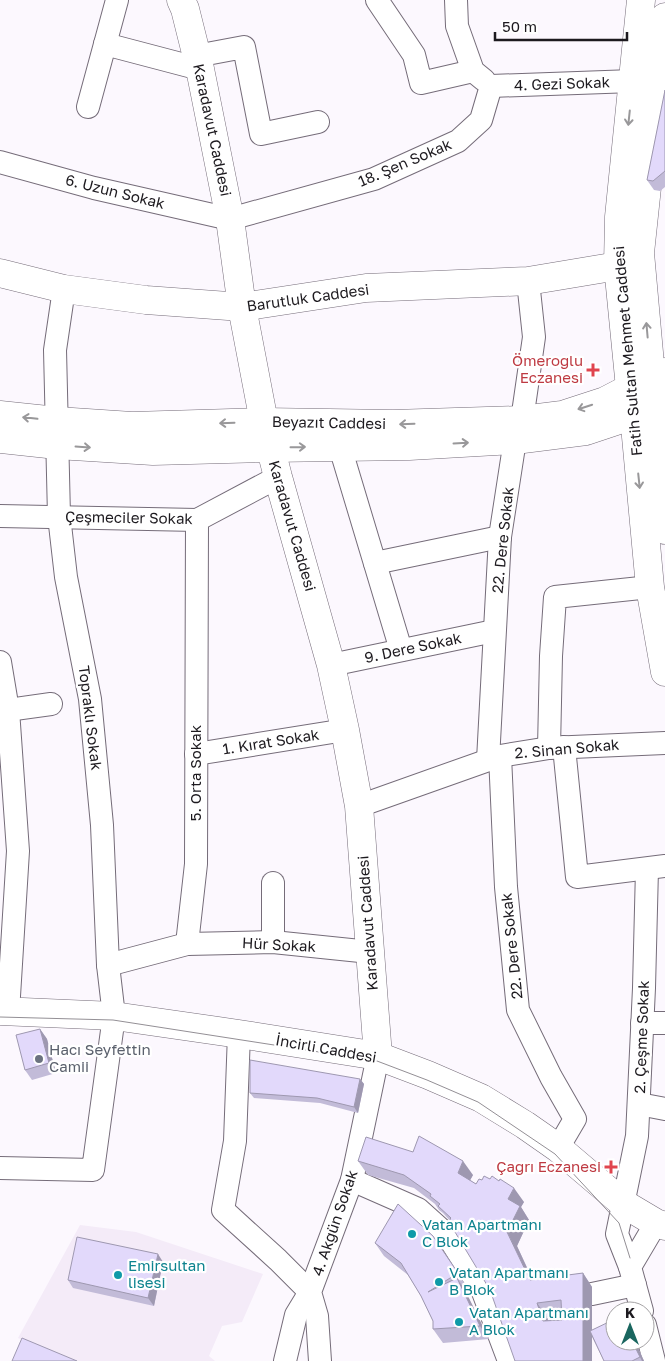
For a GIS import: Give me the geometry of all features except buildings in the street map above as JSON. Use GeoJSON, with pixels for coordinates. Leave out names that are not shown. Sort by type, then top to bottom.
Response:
{"type":"FeatureCollection","features":[{"type":"Feature","properties":{"kind":"main road","name":"Karadavut Caddesi"},"geometry":{"type":"LineString","coordinates":[[181,0],[185,9],[198,63],[230,219],[242,308],[267,435],[331,665],[345,730],[359,806],[378,1056]]}},
{"type":"Feature","properties":{"kind":"main road","name":"Fatih Sultan Mehmet Caddesi"},"geometry":{"type":"LineString","coordinates":[[641,0],[652,76],[640,253],[664,514]]}},
{"type":"Feature","properties":{"kind":"main road","name":"Fatih Sultan Mehmet Caddesi"},"geometry":{"type":"LineString","coordinates":[[665,17],[619,217],[618,266],[653,395],[650,587],[665,672]]}},
{"type":"Feature","properties":{"kind":"main road","name":"Barutluk Caddesi"},"geometry":{"type":"LineString","coordinates":[[0,273],[64,290],[146,300],[242,308],[366,288],[528,281],[618,266]]}},
{"type":"Feature","properties":{"kind":"main road","name":"Beyazıt Caddesi"},"geometry":{"type":"LineString","coordinates":[[0,415],[57,433],[153,451],[267,435],[392,424],[586,431],[653,395]]}},
{"type":"Feature","properties":{"kind":"main road","name":"Beyazıt Caddesi"},"geometry":{"type":"LineString","coordinates":[[267,435],[340,447],[409,446],[519,430]]}},
{"type":"Feature","properties":{"kind":"main road","name":"Beyazıt Caddesi"},"geometry":{"type":"LineString","coordinates":[[0,438],[57,433]]}},
{"type":"Feature","properties":{"kind":"main road","name":"İncirli Caddesi"},"geometry":{"type":"LineString","coordinates":[[4,1012],[114,1016],[378,1056],[481,1098],[558,1148],[624,1204],[660,1225]]}},
{"type":"Feature","properties":{"kind":"street"},"geometry":{"type":"LineString","coordinates":[[88,107],[117,0]]}},
{"type":"Feature","properties":{"kind":"street"},"geometry":{"type":"LineString","coordinates":[[378,0],[414,55],[421,83],[473,71]]}},
{"type":"Feature","properties":{"kind":"street"},"geometry":{"type":"LineString","coordinates":[[456,0],[457,26],[473,71],[491,86]]}},
{"type":"Feature","properties":{"kind":"street"},"geometry":{"type":"LineString","coordinates":[[105,44],[198,63],[244,46],[261,134],[318,122]]}},
{"type":"Feature","properties":{"kind":"street","name":"4. Gezi Sokak"},"geometry":{"type":"LineString","coordinates":[[491,86],[652,76]]}},
{"type":"Feature","properties":{"kind":"street","name":"18. Şen Sokak"},"geometry":{"type":"LineString","coordinates":[[230,219],[374,179],[458,141],[482,120],[491,86]]}},
{"type":"Feature","properties":{"kind":"street","name":"6. Uzun Sokak"},"geometry":{"type":"LineString","coordinates":[[0,162],[94,188],[230,219]]}},
{"type":"Feature","properties":{"kind":"street","name":"22. Dere Sokak"},"geometry":{"type":"LineString","coordinates":[[528,281],[534,337],[500,537],[494,631],[494,758],[518,1010],[551,1077],[575,1120],[558,1148]]}},
{"type":"Feature","properties":{"kind":"street","name":"Topraklı Sokak"},"geometry":{"type":"LineString","coordinates":[[0,1168],[93,1170],[114,1016],[108,965],[102,825],[90,699],[66,577],[59,516],[55,350],[64,290]]}},
{"type":"Feature","properties":{"kind":"street"},"geometry":{"type":"LineString","coordinates":[[340,447],[401,650]]}},
{"type":"Feature","properties":{"kind":"street","name":"Çeşmeciler Sokak"},"geometry":{"type":"LineString","coordinates":[[0,516],[197,520],[278,478]]}},
{"type":"Feature","properties":{"kind":"street","name":"5. Orta Sokak"},"geometry":{"type":"LineString","coordinates":[[187,944],[196,864],[197,520]]}},
{"type":"Feature","properties":{"kind":"street"},"geometry":{"type":"LineString","coordinates":[[375,563],[500,537]]}},
{"type":"Feature","properties":{"kind":"street"},"geometry":{"type":"LineString","coordinates":[[650,587],[555,597],[550,656],[556,748],[577,877],[656,868]]}},
{"type":"Feature","properties":{"kind":"street","name":"9. Dere Sokak"},"geometry":{"type":"LineString","coordinates":[[331,665],[494,631]]}},
{"type":"Feature","properties":{"kind":"street"},"geometry":{"type":"LineString","coordinates":[[0,662],[7,789],[18,851],[4,1012]]}},
{"type":"Feature","properties":{"kind":"street"},"geometry":{"type":"LineString","coordinates":[[4,710],[51,704]]}},
{"type":"Feature","properties":{"kind":"street","name":"1. Kırat Sokak"},"geometry":{"type":"LineString","coordinates":[[196,754],[345,730]]}},
{"type":"Feature","properties":{"kind":"street","name":"2. Sinan Sokak"},"geometry":{"type":"LineString","coordinates":[[359,806],[494,758],[556,748],[665,742]]}},
{"type":"Feature","properties":{"kind":"street","name":"2. Çeşme Sokak"},"geometry":{"type":"LineString","coordinates":[[639,1301],[633,1276],[617,1234],[638,1136],[642,1023],[656,868]]}},
{"type":"Feature","properties":{"kind":"street"},"geometry":{"type":"LineString","coordinates":[[273,883],[274,942]]}},
{"type":"Feature","properties":{"kind":"street","name":"Hür Sokak"},"geometry":{"type":"LineString","coordinates":[[187,944],[274,942],[370,952]]}},
{"type":"Feature","properties":{"kind":"street"},"geometry":{"type":"LineString","coordinates":[[108,965],[187,944]]}},
{"type":"Feature","properties":{"kind":"street"},"geometry":{"type":"LineString","coordinates":[[642,1023],[665,1024]]}},
{"type":"Feature","properties":{"kind":"street"},"geometry":{"type":"LineString","coordinates":[[239,1034],[235,1141],[222,1210],[278,1260],[310,1292],[296,1315],[285,1361]]}},
{"type":"Feature","properties":{"kind":"street","name":"4. Akgün Sokak"},"geometry":{"type":"LineString","coordinates":[[320,1361],[317,1316],[310,1292],[352,1180],[378,1056]]}},
{"type":"Feature","properties":{"kind":"street"},"geometry":{"type":"LineString","coordinates":[[639,1104],[665,1109]]}},
{"type":"Feature","properties":{"kind":"street"},"geometry":{"type":"LineString","coordinates":[[352,1180],[418,1209],[447,1235],[483,1292],[509,1361]]}},
{"type":"Feature","properties":{"kind":"street"},"geometry":{"type":"LineString","coordinates":[[592,1294],[633,1276],[660,1225]]}},
{"type":"Feature","properties":{"kind":"shaded area"},"geometry":{"type":"Polygon","coordinates":[[[80,1225],[136,1232],[263,1274],[242,1322],[222,1326],[209,1356],[215,1361],[77,1361],[18,1338],[80,1225]]]}},
{"type":"Feature","properties":{"kind":"tram line"},"geometry":{"type":"LineString","coordinates":[[0,1017],[113,1020],[377,1061],[427,1080],[478,1102],[555,1154],[619,1223],[630,1258]]}},
{"type":"Feature","properties":{"kind":"place","name":"Ömeroğlu Eczanesi"},"geometry":{"type":"Point","coordinates":[593,370]}},
{"type":"Feature","properties":{"kind":"place","name":"Hacı Seyfettin Camii"},"geometry":{"type":"Point","coordinates":[39,1059]}},
{"type":"Feature","properties":{"kind":"place","name":"Çağrı Eczanesi"},"geometry":{"type":"Point","coordinates":[611,1167]}},
{"type":"Feature","properties":{"kind":"place","name":"Vatan Apartmanı C Blok"},"geometry":{"type":"Point","coordinates":[412,1234]}},
{"type":"Feature","properties":{"kind":"place","name":"Emirsultan lisesi"},"geometry":{"type":"Point","coordinates":[118,1275]}},
{"type":"Feature","properties":{"kind":"place","name":"Vatan Apartmanı B Blok"},"geometry":{"type":"Point","coordinates":[439,1282]}},
{"type":"Feature","properties":{"kind":"place","name":"Vatan Apartmanı A Blok"},"geometry":{"type":"Point","coordinates":[459,1322]}}]}
